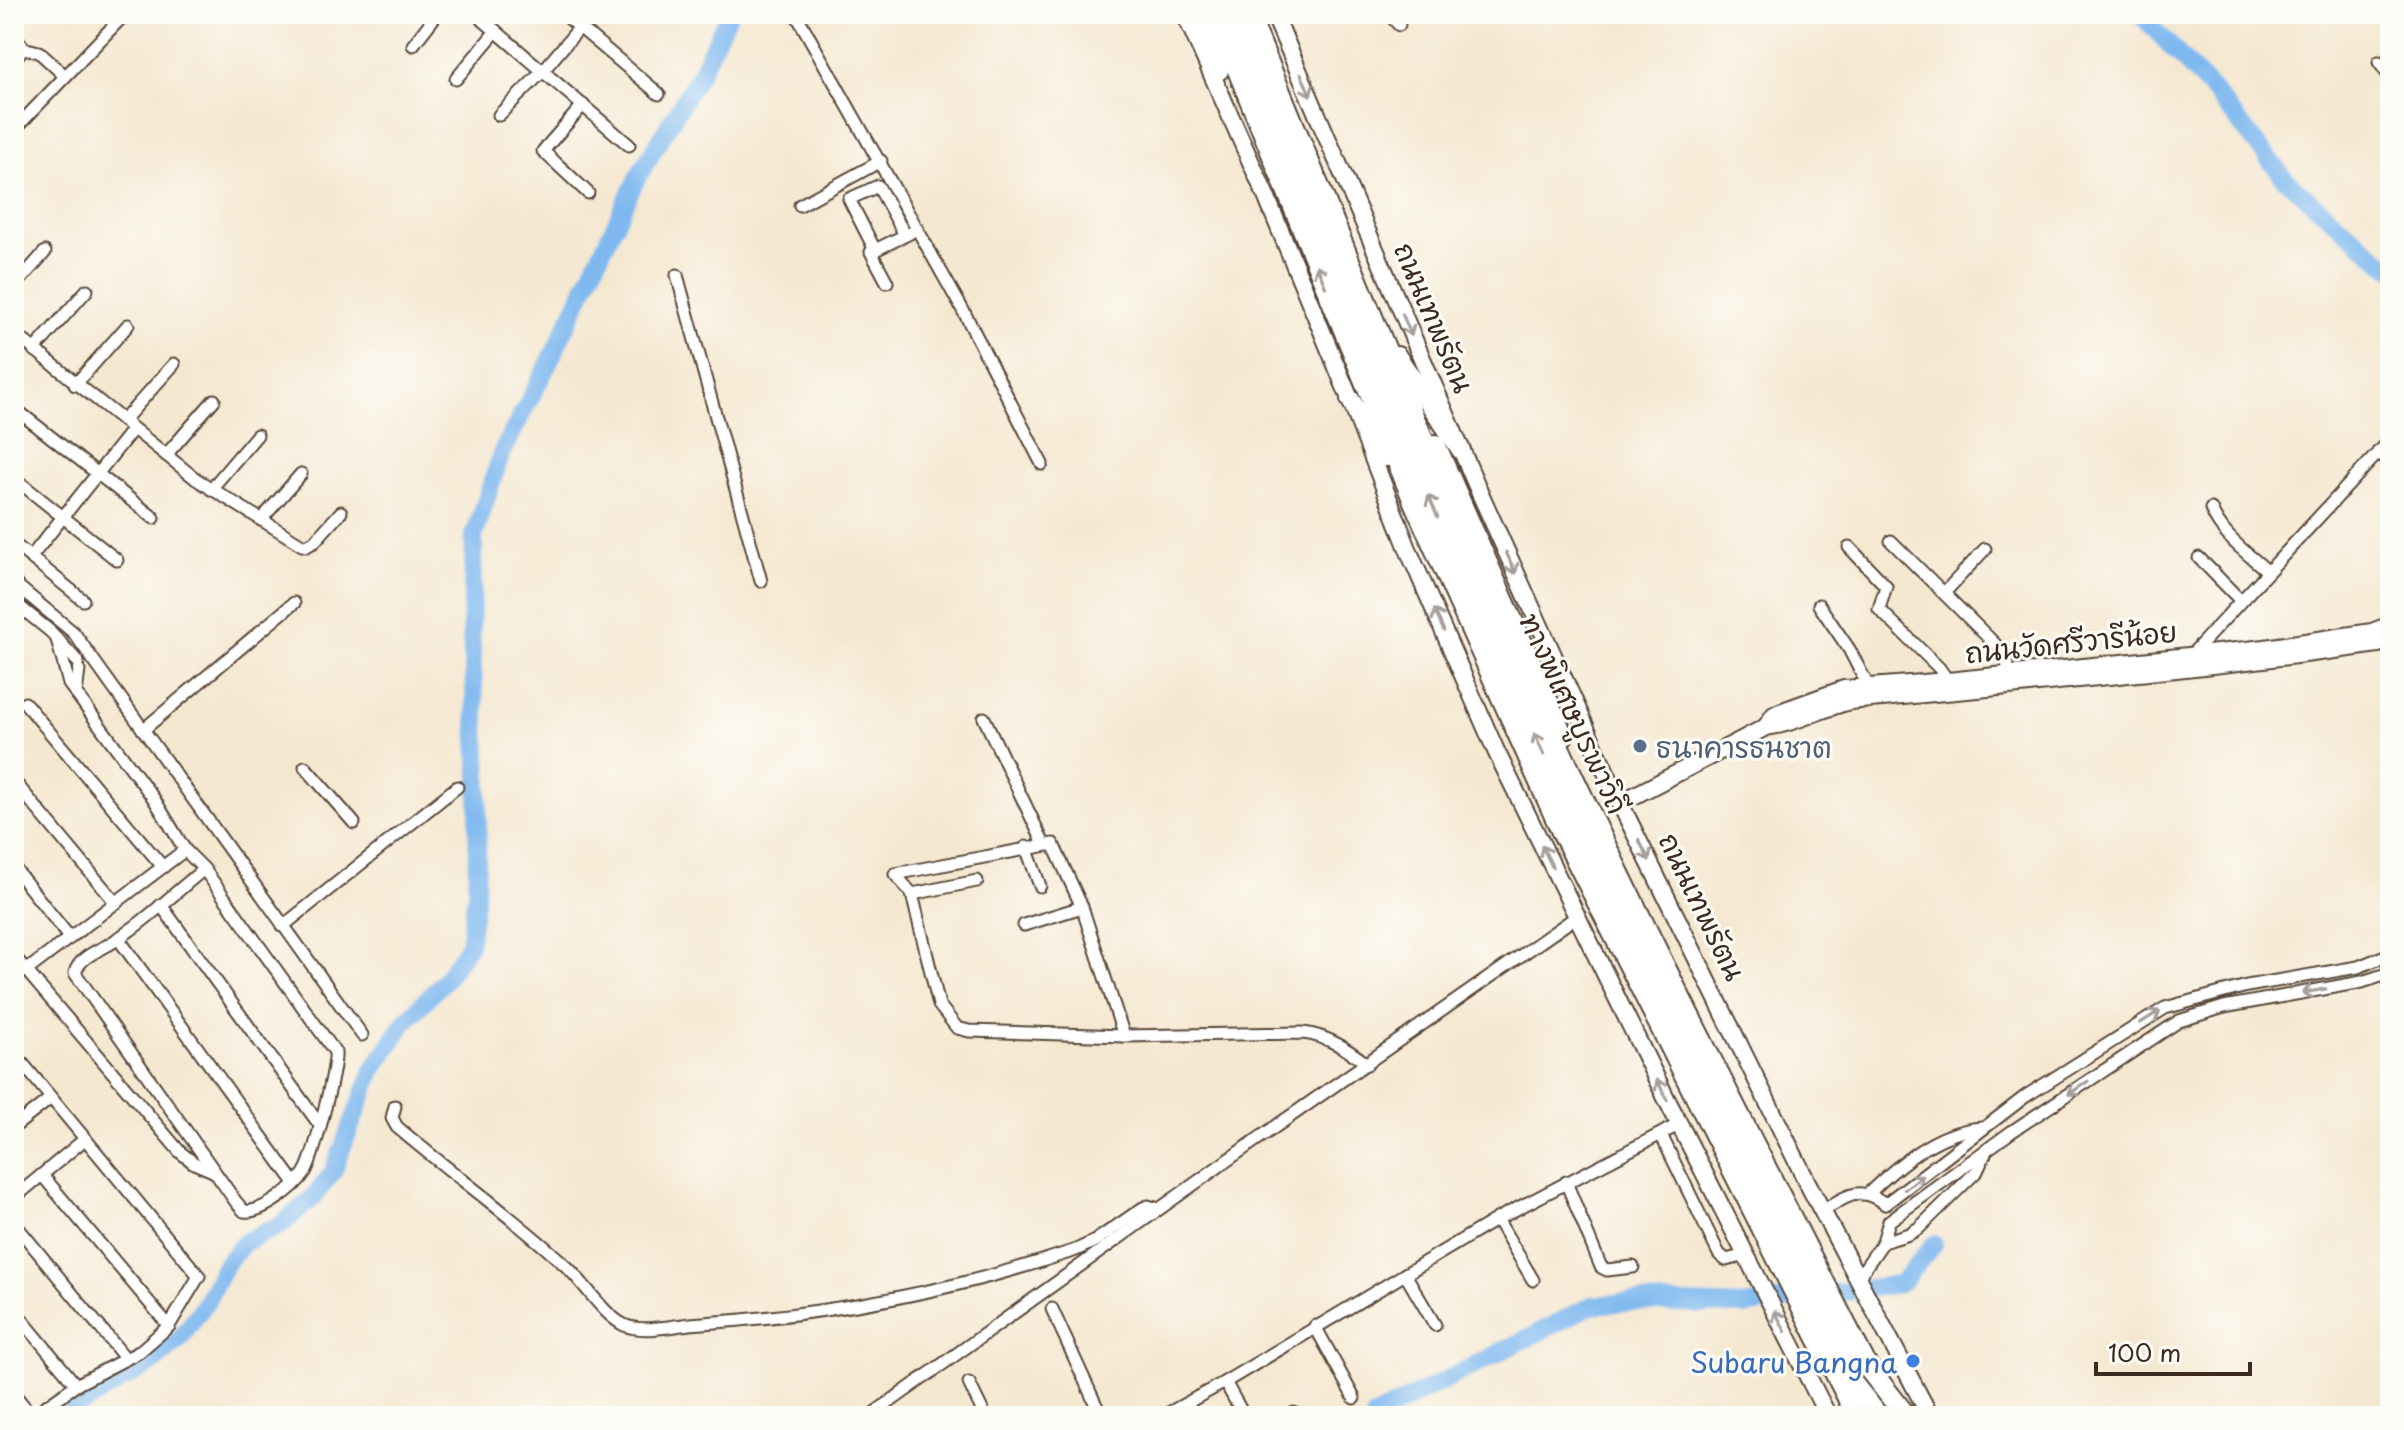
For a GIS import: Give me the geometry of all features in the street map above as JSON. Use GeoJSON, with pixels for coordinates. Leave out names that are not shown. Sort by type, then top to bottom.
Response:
{"type":"FeatureCollection","features":[{"type":"Feature","properties":{"kind":"highway"},"geometry":{"type":"LineString","coordinates":[[1214,14],[1414,504],[1561,832],[1856,1416]]}},
{"type":"Feature","properties":{"kind":"highway","name":"ทางพิเศษบูรพาวิถี"},"geometry":{"type":"LineString","coordinates":[[1229,14],[1436,513],[1572,814],[1663,1005],[1858,1369],[1895,1416]]}},
{"type":"Feature","properties":{"kind":"highway","name":"ทางพิเศษบูรพาวิถี"},"geometry":{"type":"LineString","coordinates":[[1248,14],[1451,504],[1521,664],[1858,1369],[1872,1416]]}},
{"type":"Feature","properties":{"kind":"highway","name":"ถนนเทพรัตน"},"geometry":{"type":"LineString","coordinates":[[1255,14],[1397,356],[1598,812],[1895,1416]]}},
{"type":"Feature","properties":{"kind":"highway"},"geometry":{"type":"LineString","coordinates":[[1397,356],[1461,450]]}},
{"type":"Feature","properties":{"kind":"highway"},"geometry":{"type":"LineString","coordinates":[[1350,399],[1414,504]]}},
{"type":"Feature","properties":{"kind":"highway"},"geometry":{"type":"LineString","coordinates":[[1858,1369],[1862,1416]]}},
{"type":"Feature","properties":{"kind":"highway"},"geometry":{"type":"LineString","coordinates":[[1858,1369],[1906,1416]]}},
{"type":"Feature","properties":{"kind":"main road"},"geometry":{"type":"LineString","coordinates":[[1185,14],[1266,196],[1415,566],[1496,751],[1576,917],[1828,1416]]}},
{"type":"Feature","properties":{"kind":"main road"},"geometry":{"type":"LineString","coordinates":[[1199,14],[1266,196]]}},
{"type":"Feature","properties":{"kind":"main road","name":"ถนนเทพรัตน"},"geometry":{"type":"LineString","coordinates":[[1274,14],[1461,450],[1620,803],[1822,1211],[1930,1416]]}},
{"type":"Feature","properties":{"kind":"main road","name":"ถนนวัดศรีวารีน้อย"},"geometry":{"type":"LineString","coordinates":[[1766,727],[1780,712],[1844,689],[1948,681],[2326,639],[2372,632],[2390,625]]}},
{"type":"Feature","properties":{"kind":"main road","name":"ถนนวัดศรีวารีน้อย"},"geometry":{"type":"LineString","coordinates":[[1620,803],[1766,727],[1850,701],[2010,688],[2267,660],[2378,644],[2390,639]]}},
{"type":"Feature","properties":{"kind":"street"},"geometry":{"type":"LineString","coordinates":[[14,130],[125,14]]}},
{"type":"Feature","properties":{"kind":"street"},"geometry":{"type":"LineString","coordinates":[[413,45],[437,14]]}},
{"type":"Feature","properties":{"kind":"street"},"geometry":{"type":"LineString","coordinates":[[476,14],[629,145]]}},
{"type":"Feature","properties":{"kind":"street"},"geometry":{"type":"LineString","coordinates":[[564,14],[659,94]]}},
{"type":"Feature","properties":{"kind":"street"},"geometry":{"type":"LineString","coordinates":[[796,14],[881,161],[1042,464]]}},
{"type":"Feature","properties":{"kind":"street"},"geometry":{"type":"LineString","coordinates":[[1389,14],[1399,25]]}},
{"type":"Feature","properties":{"kind":"street"},"geometry":{"type":"LineString","coordinates":[[499,115],[542,72],[580,27]]}},
{"type":"Feature","properties":{"kind":"street"},"geometry":{"type":"LineString","coordinates":[[456,79],[496,31]]}},
{"type":"Feature","properties":{"kind":"street"},"geometry":{"type":"LineString","coordinates":[[14,35],[19,47],[14,59]]}},
{"type":"Feature","properties":{"kind":"street"},"geometry":{"type":"LineString","coordinates":[[19,47],[39,52],[65,76]]}},
{"type":"Feature","properties":{"kind":"street"},"geometry":{"type":"LineString","coordinates":[[2379,62],[2390,77]]}},
{"type":"Feature","properties":{"kind":"street"},"geometry":{"type":"LineString","coordinates":[[583,105],[543,151],[588,193]]}},
{"type":"Feature","properties":{"kind":"street"},"geometry":{"type":"LineString","coordinates":[[800,205],[881,161]]}},
{"type":"Feature","properties":{"kind":"street"},"geometry":{"type":"LineString","coordinates":[[875,250],[849,199],[878,186],[905,235]]}},
{"type":"Feature","properties":{"kind":"street"},"geometry":{"type":"LineString","coordinates":[[887,282],[871,252],[918,229]]}},
{"type":"Feature","properties":{"kind":"street"},"geometry":{"type":"LineString","coordinates":[[14,287],[45,252]]}},
{"type":"Feature","properties":{"kind":"street"},"geometry":{"type":"LineString","coordinates":[[677,275],[761,581]]}},
{"type":"Feature","properties":{"kind":"street"},"geometry":{"type":"LineString","coordinates":[[34,350],[87,290]]}},
{"type":"Feature","properties":{"kind":"street"},"geometry":{"type":"LineString","coordinates":[[75,385],[128,325]]}},
{"type":"Feature","properties":{"kind":"street"},"geometry":{"type":"LineString","coordinates":[[14,333],[75,385],[211,489],[306,546],[314,542],[341,512]]}},
{"type":"Feature","properties":{"kind":"street"},"geometry":{"type":"LineString","coordinates":[[123,421],[174,364]]}},
{"type":"Feature","properties":{"kind":"street"},"geometry":{"type":"LineString","coordinates":[[166,455],[214,400]]}},
{"type":"Feature","properties":{"kind":"street"},"geometry":{"type":"LineString","coordinates":[[14,408],[154,518]]}},
{"type":"Feature","properties":{"kind":"street"},"geometry":{"type":"LineString","coordinates":[[31,557],[133,429]]}},
{"type":"Feature","properties":{"kind":"street"},"geometry":{"type":"LineString","coordinates":[[211,489],[257,435]]}},
{"type":"Feature","properties":{"kind":"street"},"geometry":{"type":"LineString","coordinates":[[2192,654],[2390,440]]}},
{"type":"Feature","properties":{"kind":"street"},"geometry":{"type":"LineString","coordinates":[[2378,452],[2390,462]]}},
{"type":"Feature","properties":{"kind":"street"},"geometry":{"type":"LineString","coordinates":[[261,520],[301,474]]}},
{"type":"Feature","properties":{"kind":"street"},"geometry":{"type":"LineString","coordinates":[[14,478],[117,560]]}},
{"type":"Feature","properties":{"kind":"street"},"geometry":{"type":"LineString","coordinates":[[2211,509],[2217,524],[2231,540],[2267,571]]}},
{"type":"Feature","properties":{"kind":"street"},"geometry":{"type":"LineString","coordinates":[[1891,541],[2004,653],[2010,673]]}},
{"type":"Feature","properties":{"kind":"street"},"geometry":{"type":"LineString","coordinates":[[14,544],[83,600]]}},
{"type":"Feature","properties":{"kind":"street"},"geometry":{"type":"LineString","coordinates":[[1849,547],[1886,586],[1879,609],[1939,668],[1948,681]]}},
{"type":"Feature","properties":{"kind":"street"},"geometry":{"type":"LineString","coordinates":[[1945,592],[1985,549]]}},
{"type":"Feature","properties":{"kind":"street"},"geometry":{"type":"LineString","coordinates":[[2199,558],[2240,600]]}},
{"type":"Feature","properties":{"kind":"street"},"geometry":{"type":"LineString","coordinates":[[14,583],[74,633],[362,1035]]}},
{"type":"Feature","properties":{"kind":"street"},"geometry":{"type":"LineString","coordinates":[[14,602],[57,639],[78,666],[76,693]]}},
{"type":"Feature","properties":{"kind":"street"},"geometry":{"type":"LineString","coordinates":[[143,730],[294,603]]}},
{"type":"Feature","properties":{"kind":"street"},"geometry":{"type":"LineString","coordinates":[[1819,605],[1849,649],[1868,686]]}},
{"type":"Feature","properties":{"kind":"street"},"geometry":{"type":"LineString","coordinates":[[57,639],[64,671],[76,693],[154,799],[185,850],[204,869],[335,1052],[336,1062],[307,1171],[253,1213],[244,1211],[214,1171],[75,973],[84,958],[118,938],[204,869]]}},
{"type":"Feature","properties":{"kind":"street"},"geometry":{"type":"LineString","coordinates":[[25,703],[163,867]]}},
{"type":"Feature","properties":{"kind":"street"},"geometry":{"type":"LineString","coordinates":[[984,718],[1044,844]]}},
{"type":"Feature","properties":{"kind":"street"},"geometry":{"type":"LineString","coordinates":[[305,767],[354,823]]}},
{"type":"Feature","properties":{"kind":"street"},"geometry":{"type":"LineString","coordinates":[[14,781],[116,903]]}},
{"type":"Feature","properties":{"kind":"street"},"geometry":{"type":"LineString","coordinates":[[283,926],[457,787]]}},
{"type":"Feature","properties":{"kind":"street"},"geometry":{"type":"LineString","coordinates":[[1124,1036],[1082,907],[1053,844],[895,874],[912,894],[939,1005],[957,1028],[969,1031],[1124,1036],[1238,1032],[1315,1034],[1343,1046],[1367,1064]]}},
{"type":"Feature","properties":{"kind":"street"},"geometry":{"type":"LineString","coordinates":[[1026,847],[1040,886]]}},
{"type":"Feature","properties":{"kind":"street"},"geometry":{"type":"LineString","coordinates":[[26,971],[185,850]]}},
{"type":"Feature","properties":{"kind":"street"},"geometry":{"type":"LineString","coordinates":[[14,868],[70,938]]}},
{"type":"Feature","properties":{"kind":"street"},"geometry":{"type":"LineString","coordinates":[[912,894],[977,881]]}},
{"type":"Feature","properties":{"kind":"street"},"geometry":{"type":"LineString","coordinates":[[161,905],[319,1124]]}},
{"type":"Feature","properties":{"kind":"street"},"geometry":{"type":"LineString","coordinates":[[1024,925],[1082,907]]}},
{"type":"Feature","properties":{"kind":"street"},"geometry":{"type":"LineString","coordinates":[[870,1416],[1576,917]]}},
{"type":"Feature","properties":{"kind":"street"},"geometry":{"type":"LineString","coordinates":[[118,938],[295,1183]]}},
{"type":"Feature","properties":{"kind":"street"},"geometry":{"type":"LineString","coordinates":[[1885,1204],[2026,1096],[2165,1008],[2247,986],[2358,967],[2390,954]]}},
{"type":"Feature","properties":{"kind":"street"},"geometry":{"type":"LineString","coordinates":[[14,956],[180,1152],[194,1163],[214,1171]]}},
{"type":"Feature","properties":{"kind":"street"},"geometry":{"type":"LineString","coordinates":[[1889,1221],[1987,1150],[2179,1021],[2224,1007],[2362,982],[2390,973]]}},
{"type":"Feature","properties":{"kind":"street"},"geometry":{"type":"LineString","coordinates":[[2111,1042],[2122,1058]]}},
{"type":"Feature","properties":{"kind":"street"},"geometry":{"type":"LineString","coordinates":[[14,1053],[199,1276],[169,1326],[139,1352],[76,1385],[32,1416],[14,1394]]}},
{"type":"Feature","properties":{"kind":"street"},"geometry":{"type":"LineString","coordinates":[[14,1127],[51,1098]]}},
{"type":"Feature","properties":{"kind":"street"},"geometry":{"type":"LineString","coordinates":[[395,1106],[392,1118],[397,1127],[565,1265],[596,1297],[606,1314],[629,1327],[730,1322],[864,1304],[918,1292],[1076,1250],[1095,1241],[1143,1208],[1159,1209]]}},
{"type":"Feature","properties":{"kind":"street"},"geometry":{"type":"LineString","coordinates":[[1163,1416],[1497,1219],[1680,1124]]}},
{"type":"Feature","properties":{"kind":"street"},"geometry":{"type":"LineString","coordinates":[[1868,1194],[1893,1170],[1922,1150],[1960,1131],[1982,1128]]}},
{"type":"Feature","properties":{"kind":"street"},"geometry":{"type":"LineString","coordinates":[[1661,1135],[1719,1254],[1729,1260],[1746,1255]]}},
{"type":"Feature","properties":{"kind":"street"},"geometry":{"type":"LineString","coordinates":[[14,1198],[85,1139]]}},
{"type":"Feature","properties":{"kind":"street"},"geometry":{"type":"LineString","coordinates":[[1883,1242],[1909,1234],[1925,1223],[1977,1171],[1987,1150]]}},
{"type":"Feature","properties":{"kind":"street"},"geometry":{"type":"LineString","coordinates":[[42,1175],[169,1326]]}},
{"type":"Feature","properties":{"kind":"street"},"geometry":{"type":"LineString","coordinates":[[1566,1182],[1601,1267],[1607,1270],[1633,1267]]}},
{"type":"Feature","properties":{"kind":"street"},"geometry":{"type":"LineString","coordinates":[[1822,1211],[1848,1196],[1860,1193],[1885,1204],[1889,1221],[1883,1242],[1858,1278]]}},
{"type":"Feature","properties":{"kind":"street"},"geometry":{"type":"LineString","coordinates":[[1497,1219],[1533,1280]]}},
{"type":"Feature","properties":{"kind":"street"},"geometry":{"type":"LineString","coordinates":[[14,1223],[126,1359]]}},
{"type":"Feature","properties":{"kind":"street"},"geometry":{"type":"LineString","coordinates":[[1405,1274],[1435,1325]]}},
{"type":"Feature","properties":{"kind":"street"},"geometry":{"type":"LineString","coordinates":[[1052,1309],[1101,1416]]}},
{"type":"Feature","properties":{"kind":"street"},"geometry":{"type":"LineString","coordinates":[[14,1310],[76,1385]]}},
{"type":"Feature","properties":{"kind":"street"},"geometry":{"type":"LineString","coordinates":[[1315,1326],[1354,1398]]}},
{"type":"Feature","properties":{"kind":"street"},"geometry":{"type":"LineString","coordinates":[[1225,1382],[1244,1416]]}},
{"type":"Feature","properties":{"kind":"street"},"geometry":{"type":"LineString","coordinates":[[969,1383],[985,1416]]}},
{"type":"Feature","properties":{"kind":"waterway"},"geometry":{"type":"LineString","coordinates":[[67,1416],[78,1406],[155,1361],[179,1340],[205,1304],[226,1263],[245,1242],[281,1225],[313,1198],[333,1172],[373,1070],[405,1022],[444,981],[469,945],[476,894],[479,776],[471,633],[474,536],[502,452],[550,361],[637,178],[699,75],[729,14]]}},
{"type":"Feature","properties":{"kind":"waterway"},"geometry":{"type":"LineString","coordinates":[[2140,14],[2216,94],[2286,180],[2390,268]]}},
{"type":"Feature","properties":{"kind":"waterway"},"geometry":{"type":"LineString","coordinates":[[1375,1416],[1592,1305],[1632,1302],[1743,1306],[1900,1284],[1934,1244]]}},
{"type":"Feature","properties":{"kind":"place","name":"ธนาคารธนชาต"},"geometry":{"type":"Point","coordinates":[1640,746]}},
{"type":"Feature","properties":{"kind":"place","name":"Subaru Bangna"},"geometry":{"type":"Point","coordinates":[1913,1361]}}]}
